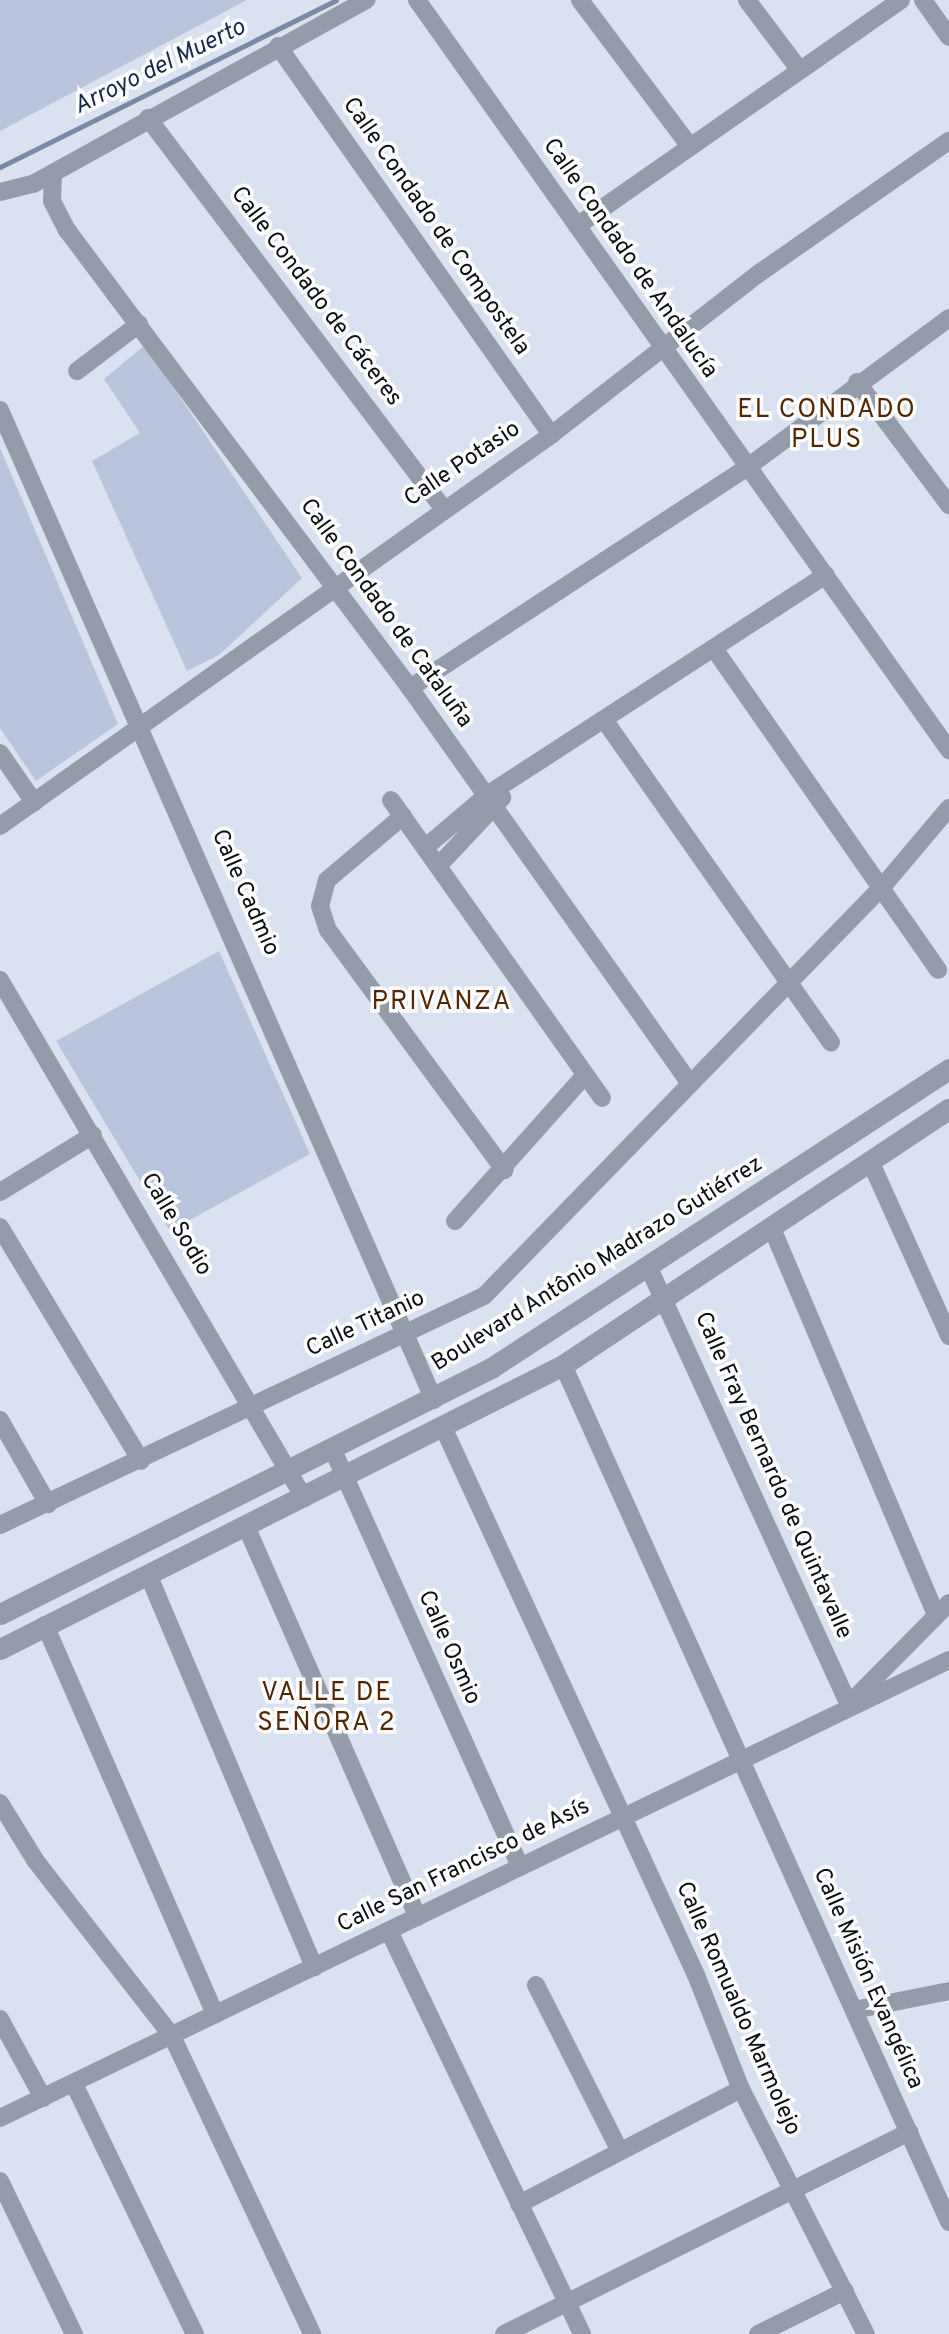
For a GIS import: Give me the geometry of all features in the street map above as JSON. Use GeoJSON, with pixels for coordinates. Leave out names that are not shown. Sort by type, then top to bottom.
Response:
{"type":"FeatureCollection","features":[{"type":"Feature","properties":{"kind":"street"},"geometry":{"type":"LineString","coordinates":[[0,192],[53,173],[278,46],[367,0]]}},
{"type":"Feature","properties":{"kind":"street","name":"Calle Condado de Andalucía"},"geometry":{"type":"LineString","coordinates":[[417,0],[577,226],[662,352],[749,466],[949,750]]}},
{"type":"Feature","properties":{"kind":"street"},"geometry":{"type":"LineString","coordinates":[[580,0],[689,145]]}},
{"type":"Feature","properties":{"kind":"street"},"geometry":{"type":"LineString","coordinates":[[747,0],[798,68]]}},
{"type":"Feature","properties":{"kind":"street"},"geometry":{"type":"LineString","coordinates":[[577,226],[798,68],[901,0]]}},
{"type":"Feature","properties":{"kind":"street"},"geometry":{"type":"LineString","coordinates":[[923,0],[949,37]]}},
{"type":"Feature","properties":{"kind":"street","name":"Calle Condado de Compostela"},"geometry":{"type":"LineString","coordinates":[[278,46],[551,435]]}},
{"type":"Feature","properties":{"kind":"street","name":"Calle Condado de Cáceres"},"geometry":{"type":"LineString","coordinates":[[148,118],[442,507]]}},
{"type":"Feature","properties":{"kind":"street","name":"Calle Potasio"},"geometry":{"type":"LineString","coordinates":[[0,826],[332,585],[442,507],[551,435],[662,352],[758,274],[949,141]]}},
{"type":"Feature","properties":{"kind":"street","name":"Calle Condado de Cataluña"},"geometry":{"type":"LineString","coordinates":[[53,173],[58,215],[410,688],[689,1082]]}},
{"type":"Feature","properties":{"kind":"street"},"geometry":{"type":"LineString","coordinates":[[410,688],[749,466],[858,382],[949,318]]}},
{"type":"Feature","properties":{"kind":"street"},"geometry":{"type":"LineString","coordinates":[[77,371],[139,324]]}},
{"type":"Feature","properties":{"kind":"street"},"geometry":{"type":"LineString","coordinates":[[858,382],[949,505]]}},
{"type":"Feature","properties":{"kind":"street","name":"Calle Cadmio"},"geometry":{"type":"LineString","coordinates":[[0,410],[143,723],[434,1399]]}},
{"type":"Feature","properties":{"kind":"street"},"geometry":{"type":"LineString","coordinates":[[427,846],[509,786],[826,575]]}},
{"type":"Feature","properties":{"kind":"street"},"geometry":{"type":"LineString","coordinates":[[715,650],[883,886],[938,970]]}},
{"type":"Feature","properties":{"kind":"street"},"geometry":{"type":"LineString","coordinates":[[605,721],[831,1042]]}},
{"type":"Feature","properties":{"kind":"street"},"geometry":{"type":"LineString","coordinates":[[0,753],[34,802]]}},
{"type":"Feature","properties":{"kind":"street"},"geometry":{"type":"LineString","coordinates":[[391,800],[440,864],[603,1098]]}},
{"type":"Feature","properties":{"kind":"street"},"geometry":{"type":"LineString","coordinates":[[440,864],[492,801]]}},
{"type":"Feature","properties":{"kind":"street","name":"Calle Titanio"},"geometry":{"type":"LineString","coordinates":[[0,1525],[405,1335],[505,1280],[689,1082],[883,886],[949,808]]}},
{"type":"Feature","properties":{"kind":"street"},"geometry":{"type":"LineString","coordinates":[[403,816],[327,880],[320,906],[328,930],[504,1170]]}},
{"type":"Feature","properties":{"kind":"street","name":"Calle Sodio"},"geometry":{"type":"LineString","coordinates":[[0,980],[291,1469],[304,1498]]}},
{"type":"Feature","properties":{"kind":"street","name":"Boulevard Antônio Madrazo Gutiérrez"},"geometry":{"type":"LineString","coordinates":[[0,1614],[434,1399],[649,1268],[949,1069]]}},
{"type":"Feature","properties":{"kind":"street"},"geometry":{"type":"LineString","coordinates":[[455,1221],[504,1170],[585,1075]]}},
{"type":"Feature","properties":{"kind":"street"},"geometry":{"type":"LineString","coordinates":[[0,1649],[563,1365],[771,1226],[872,1163],[949,1109]]}},
{"type":"Feature","properties":{"kind":"street"},"geometry":{"type":"LineString","coordinates":[[0,1192],[93,1135]]}},
{"type":"Feature","properties":{"kind":"street"},"geometry":{"type":"LineString","coordinates":[[872,1163],[949,1336]]}},
{"type":"Feature","properties":{"kind":"street"},"geometry":{"type":"LineString","coordinates":[[771,1226],[942,1609],[849,1704]]}},
{"type":"Feature","properties":{"kind":"street"},"geometry":{"type":"LineString","coordinates":[[0,1227],[141,1461]]}},
{"type":"Feature","properties":{"kind":"street","name":"Calle Fray Bernardo de Quintavalle"},"geometry":{"type":"LineString","coordinates":[[649,1268],[849,1704]]}},
{"type":"Feature","properties":{"kind":"street","name":"Calle Misión Evangélica"},"geometry":{"type":"LineString","coordinates":[[563,1365],[949,2222]]}},
{"type":"Feature","properties":{"kind":"street"},"geometry":{"type":"LineString","coordinates":[[0,1420],[48,1504]]}},
{"type":"Feature","properties":{"kind":"street"},"geometry":{"type":"LineString","coordinates":[[443,1427],[621,1817]]}},
{"type":"Feature","properties":{"kind":"street","name":"Calle Osmio"},"geometry":{"type":"LineString","coordinates":[[332,1448],[520,1867]]}},
{"type":"Feature","properties":{"kind":"street"},"geometry":{"type":"LineString","coordinates":[[247,1526],[418,1917]]}},
{"type":"Feature","properties":{"kind":"street"},"geometry":{"type":"LineString","coordinates":[[148,1574],[314,1967]]}},
{"type":"Feature","properties":{"kind":"street"},"geometry":{"type":"LineString","coordinates":[[45,1625],[215,2014]]}},
{"type":"Feature","properties":{"kind":"street","name":"Calle San Francisco de Asís"},"geometry":{"type":"LineString","coordinates":[[0,2118],[418,1917],[849,1704],[949,1660]]}},
{"type":"Feature","properties":{"kind":"street"},"geometry":{"type":"LineString","coordinates":[[0,1803],[35,1860],[172,2036],[312,2334]]}},
{"type":"Feature","properties":{"kind":"street","name":"Calle Romualdo Marmolejo"},"geometry":{"type":"LineString","coordinates":[[621,1817],[741,2089],[794,2188],[866,2334]]}},
{"type":"Feature","properties":{"kind":"street"},"geometry":{"type":"LineString","coordinates":[[389,1931],[582,2334]]}},
{"type":"Feature","properties":{"kind":"street"},"geometry":{"type":"LineString","coordinates":[[536,1985],[620,2151]]}},
{"type":"Feature","properties":{"kind":"street"},"geometry":{"type":"LineString","coordinates":[[854,2010],[949,1991]]}},
{"type":"Feature","properties":{"kind":"street"},"geometry":{"type":"LineString","coordinates":[[0,2019],[43,2098]]}},
{"type":"Feature","properties":{"kind":"street"},"geometry":{"type":"LineString","coordinates":[[74,2084],[195,2334]]}},
{"type":"Feature","properties":{"kind":"street"},"geometry":{"type":"LineString","coordinates":[[519,2204],[741,2089]]}},
{"type":"Feature","properties":{"kind":"street"},"geometry":{"type":"LineString","coordinates":[[504,2334],[909,2132]]}},
{"type":"Feature","properties":{"kind":"street"},"geometry":{"type":"LineString","coordinates":[[0,2181],[74,2334]]}},
{"type":"Feature","properties":{"kind":"street"},"geometry":{"type":"LineString","coordinates":[[758,2334],[845,2291]]}},
{"type":"Feature","properties":{"kind":"shaded area"},"geometry":{"type":"Polygon","coordinates":[[[0,0],[247,0],[0,131],[0,0]]]}},
{"type":"Feature","properties":{"kind":"shaded area"},"geometry":{"type":"Polygon","coordinates":[[[145,345],[302,578],[219,655],[187,671],[92,461],[140,433],[104,379],[145,345]]]}},
{"type":"Feature","properties":{"kind":"shaded area"},"geometry":{"type":"Polygon","coordinates":[[[0,448],[118,724],[36,781],[0,728],[0,448]]]}},
{"type":"Feature","properties":{"kind":"shaded area"},"geometry":{"type":"Polygon","coordinates":[[[219,951],[310,1154],[170,1231],[56,1041],[219,951]]]}},
{"type":"Feature","properties":{"kind":"waterway","name":"Arroyo del Muerto"},"geometry":{"type":"LineString","coordinates":[[0,167],[336,0]]}},
{"type":"Feature","properties":{"kind":"district","name":"EL CONDADO PLUS"},"geometry":{"type":"Point","coordinates":[827,426]}},
{"type":"Feature","properties":{"kind":"district","name":"PRIVANZA"},"geometry":{"type":"Point","coordinates":[442,1003]}},
{"type":"Feature","properties":{"kind":"district","name":"VALLE DE SEÑORA 2"},"geometry":{"type":"Point","coordinates":[327,1709]}}]}
